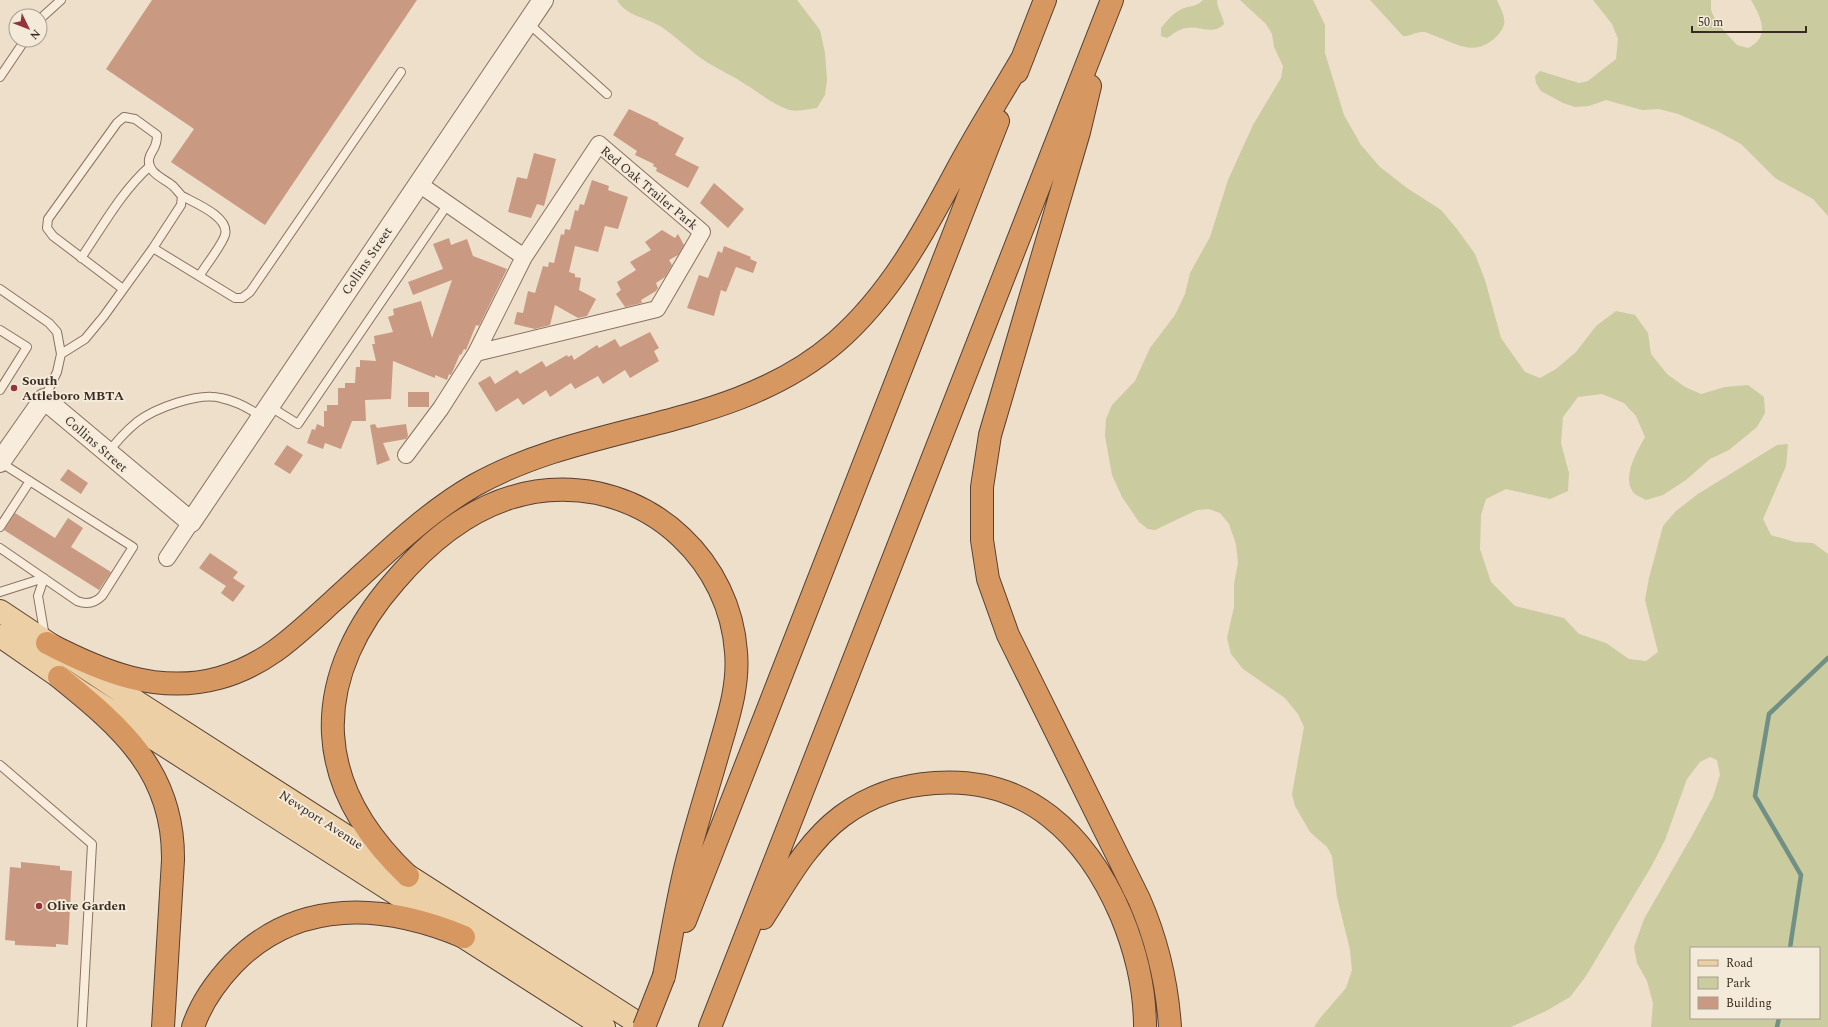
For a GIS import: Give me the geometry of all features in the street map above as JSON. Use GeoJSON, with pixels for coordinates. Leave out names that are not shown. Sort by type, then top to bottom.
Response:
{"type":"FeatureCollection","features":[{"type":"Feature","properties":{"kind":"highway"},"geometry":{"type":"LineString","coordinates":[[644,1027],[1045,0]]}},
{"type":"Feature","properties":{"kind":"highway"},"geometry":{"type":"LineString","coordinates":[[713,1018],[1109,6]]}},
{"type":"Feature","properties":{"kind":"highway"},"geometry":{"type":"LineString","coordinates":[[1109,6],[1079,132],[990,435],[982,487],[982,540],[990,585],[1008,634],[1139,899],[1151,927],[1162,967],[1170,1027]]}},
{"type":"Feature","properties":{"kind":"highway"},"geometry":{"type":"LineString","coordinates":[[47,643],[106,671],[150,682],[170,684],[193,683],[237,672],[256,664],[284,645],[415,527],[445,504],[476,485],[508,469],[542,457],[730,402],[788,376],[816,357],[845,333],[888,285],[917,241],[1023,58]]}},
{"type":"Feature","properties":{"kind":"highway"},"geometry":{"type":"LineString","coordinates":[[408,876],[382,849],[362,822],[346,788],[335,755],[333,726],[336,690],[342,667],[363,624],[384,594],[424,550],[455,525],[487,506],[514,496],[554,490],[581,490],[618,499],[642,509],[665,523],[685,540],[702,560],[725,601],[732,624],[736,648],[737,671],[733,702],[686,867],[664,976]]}},
{"type":"Feature","properties":{"kind":"highway"},"geometry":{"type":"LineString","coordinates":[[59,677],[105,716],[140,754],[155,778],[168,812],[172,834],[173,860],[162,1027]]}},
{"type":"Feature","properties":{"kind":"highway"},"geometry":{"type":"LineString","coordinates":[[738,956],[802,858],[822,833],[842,816],[877,796],[915,785],[956,782],[980,786],[1019,798],[1048,815],[1068,832],[1094,864],[1114,900],[1131,941],[1142,986],[1145,1027]]}},
{"type":"Feature","properties":{"kind":"highway"},"geometry":{"type":"LineString","coordinates":[[193,1027],[198,1013],[211,990],[237,959],[270,934],[307,919],[333,913],[374,912],[415,920],[464,937]]}},
{"type":"Feature","properties":{"kind":"main road","name":"Newport Avenue"},"geometry":{"type":"LineString","coordinates":[[0,611],[47,643],[644,1027]]}},
{"type":"Feature","properties":{"kind":"main road","name":"Newport Avenue"},"geometry":{"type":"LineString","coordinates":[[0,636],[59,677],[604,1027]]}},
{"type":"Feature","properties":{"kind":"street","name":"Collins Street"},"geometry":{"type":"LineString","coordinates":[[167,558],[543,0]]}},
{"type":"Feature","properties":{"kind":"street","name":"Red Oak Trailer Park"},"geometry":{"type":"LineString","coordinates":[[406,455],[441,408],[476,353],[524,257],[599,144],[702,232],[657,309],[476,353]]}},
{"type":"Feature","properties":{"kind":"street"},"geometry":{"type":"LineString","coordinates":[[419,184],[524,257]]}},
{"type":"Feature","properties":{"kind":"street","name":"Collins Street"},"geometry":{"type":"LineString","coordinates":[[44,399],[190,522]]}},
{"type":"Feature","properties":{"kind":"street"},"geometry":{"type":"LineString","coordinates":[[0,462],[44,399]]}},
{"type":"Feature","properties":{"kind":"lane"},"geometry":{"type":"LineString","coordinates":[[48,12],[61,0]]}},
{"type":"Feature","properties":{"kind":"lane"},"geometry":{"type":"LineString","coordinates":[[528,23],[607,94]]}},
{"type":"Feature","properties":{"kind":"lane"},"geometry":{"type":"LineString","coordinates":[[0,77],[20,48]]}},
{"type":"Feature","properties":{"kind":"lane"},"geometry":{"type":"LineString","coordinates":[[153,248],[200,275],[235,298],[242,298],[250,292],[401,72]]}},
{"type":"Feature","properties":{"kind":"lane"},"geometry":{"type":"LineString","coordinates":[[123,289],[53,236],[47,228],[48,219],[117,123],[124,117],[135,119],[157,136],[157,145],[149,158],[150,166],[155,173],[182,196],[214,214],[222,221],[226,228],[224,236],[200,275]]}},
{"type":"Feature","properties":{"kind":"lane"},"geometry":{"type":"LineString","coordinates":[[82,258],[126,192],[137,178],[150,166]]}},
{"type":"Feature","properties":{"kind":"lane"},"geometry":{"type":"LineString","coordinates":[[61,354],[85,339],[104,316],[153,248],[180,205],[182,196]]}},
{"type":"Feature","properties":{"kind":"lane"},"geometry":{"type":"LineString","coordinates":[[108,453],[138,422],[157,410],[190,398],[219,397],[298,424],[448,204]]}},
{"type":"Feature","properties":{"kind":"lane"},"geometry":{"type":"LineString","coordinates":[[0,290],[49,323],[57,332],[61,354],[57,372],[44,399]]}},
{"type":"Feature","properties":{"kind":"lane"},"geometry":{"type":"LineString","coordinates":[[0,330],[27,348],[0,390]]}},
{"type":"Feature","properties":{"kind":"lane"},"geometry":{"type":"LineString","coordinates":[[0,462],[133,547],[102,596],[98,600],[91,603],[77,601],[0,548]]}},
{"type":"Feature","properties":{"kind":"lane"},"geometry":{"type":"LineString","coordinates":[[0,527],[30,481]]}},
{"type":"Feature","properties":{"kind":"lane"},"geometry":{"type":"LineString","coordinates":[[44,578],[38,596],[47,643]]}},
{"type":"Feature","properties":{"kind":"lane"},"geometry":{"type":"LineString","coordinates":[[0,592],[44,578]]}},
{"type":"Feature","properties":{"kind":"lane"},"geometry":{"type":"LineString","coordinates":[[0,765],[92,844],[82,1027]]}},
{"type":"Feature","properties":{"kind":"green space"},"geometry":{"type":"Polygon","coordinates":[[[617,0],[797,0],[820,30],[825,53],[827,80],[825,95],[817,108],[796,111],[784,108],[772,102],[736,78],[708,63],[660,26],[625,10],[617,0]]]}},
{"type":"Feature","properties":{"kind":"green space"},"geometry":{"type":"Polygon","coordinates":[[[1203,0],[1217,0],[1224,24],[1211,30],[1191,27],[1178,31],[1167,38],[1161,36],[1161,28],[1169,18],[1183,8],[1198,4],[1203,0]]]}},
{"type":"Feature","properties":{"kind":"green space"},"geometry":{"type":"Polygon","coordinates":[[[1240,0],[1313,0],[1325,25],[1325,53],[1344,115],[1361,145],[1380,167],[1407,188],[1441,210],[1457,229],[1475,254],[1485,280],[1501,338],[1525,372],[1540,378],[1556,369],[1576,352],[1596,326],[1616,311],[1635,315],[1648,333],[1651,354],[1667,374],[1685,387],[1701,394],[1725,387],[1748,385],[1764,397],[1765,413],[1757,427],[1729,450],[1710,459],[1686,480],[1663,495],[1646,500],[1635,494],[1629,481],[1631,466],[1645,437],[1636,416],[1624,403],[1602,394],[1578,397],[1563,417],[1561,443],[1569,473],[1568,491],[1550,499],[1506,489],[1486,499],[1481,515],[1480,549],[1491,582],[1515,606],[1564,618],[1579,634],[1606,643],[1629,659],[1646,661],[1658,652],[1645,600],[1649,578],[1663,526],[1676,511],[1698,494],[1777,445],[1788,444],[1786,466],[1763,519],[1771,535],[1795,542],[1813,543],[1828,554],[1828,1027],[1651,1027],[1653,1003],[1647,981],[1637,963],[1634,947],[1644,919],[1713,797],[1720,775],[1717,760],[1710,757],[1700,762],[1687,779],[1665,840],[1651,867],[1586,976],[1570,997],[1546,1011],[1511,1027],[1314,1027],[1346,988],[1352,970],[1350,950],[1337,897],[1332,856],[1327,847],[1310,832],[1295,806],[1292,794],[1304,727],[1298,714],[1285,698],[1243,669],[1231,654],[1227,638],[1234,607],[1234,584],[1238,563],[1236,544],[1229,524],[1220,513],[1209,509],[1197,510],[1155,530],[1148,529],[1139,522],[1122,497],[1112,475],[1105,436],[1106,419],[1112,405],[1135,381],[1150,348],[1175,315],[1185,294],[1190,273],[1210,237],[1228,180],[1253,125],[1281,78],[1283,66],[1274,47],[1272,34],[1266,24],[1240,0]]]}},
{"type":"Feature","properties":{"kind":"green space"},"geometry":{"type":"Polygon","coordinates":[[[1370,0],[1497,0],[1503,14],[1504,22],[1501,31],[1489,42],[1474,48],[1467,47],[1452,43],[1425,32],[1418,32],[1408,36],[1403,36],[1370,0]]]}},
{"type":"Feature","properties":{"kind":"green space"},"geometry":{"type":"Polygon","coordinates":[[[1593,0],[1711,0],[1711,10],[1715,19],[1725,32],[1737,45],[1748,48],[1760,38],[1762,32],[1761,20],[1751,0],[1828,0],[1828,216],[1813,199],[1775,178],[1741,144],[1715,130],[1678,114],[1659,109],[1642,110],[1606,100],[1589,106],[1575,107],[1563,103],[1541,91],[1536,83],[1535,76],[1540,71],[1579,83],[1588,81],[1616,59],[1618,39],[1612,24],[1593,0]]]}},
{"type":"Feature","properties":{"kind":"building"},"geometry":{"type":"Polygon","coordinates":[[[152,0],[417,0],[265,225],[171,162],[194,129],[106,69],[152,0]]]}},
{"type":"Feature","properties":{"kind":"building"},"geometry":{"type":"Polygon","coordinates":[[[629,109],[659,123],[658,124],[684,138],[675,155],[699,167],[688,188],[656,171],[657,168],[653,166],[654,164],[635,155],[637,151],[613,135],[629,109]]]}},
{"type":"Feature","properties":{"kind":"building"},"geometry":{"type":"Polygon","coordinates":[[[534,153],[556,159],[544,206],[537,204],[531,218],[508,212],[517,177],[527,179],[534,153]]]}},
{"type":"Feature","properties":{"kind":"building"},"geometry":{"type":"Polygon","coordinates":[[[592,180],[609,186],[608,190],[628,197],[618,229],[605,226],[598,252],[575,246],[569,272],[575,274],[575,277],[581,278],[579,290],[596,299],[587,316],[578,318],[555,305],[550,325],[535,329],[514,324],[517,312],[523,313],[528,291],[535,293],[543,266],[548,267],[549,262],[554,263],[561,234],[564,235],[565,229],[570,230],[575,210],[578,211],[580,204],[584,205],[592,180]]]}},
{"type":"Feature","properties":{"kind":"building"},"geometry":{"type":"Polygon","coordinates":[[[714,183],[744,209],[728,228],[700,203],[714,183]]]}},
{"type":"Feature","properties":{"kind":"building"},"geometry":{"type":"Polygon","coordinates":[[[662,230],[675,238],[678,234],[684,245],[678,255],[669,260],[672,265],[665,277],[656,283],[658,288],[656,291],[641,300],[642,303],[625,307],[616,294],[621,290],[617,282],[636,270],[630,262],[651,250],[645,242],[662,230]]]}},
{"type":"Feature","properties":{"kind":"building"},"geometry":{"type":"Polygon","coordinates":[[[449,238],[451,245],[467,239],[473,256],[507,269],[479,326],[476,325],[466,350],[464,349],[461,355],[460,354],[451,375],[449,374],[447,380],[435,375],[435,378],[393,361],[391,399],[365,400],[366,421],[352,421],[341,449],[325,443],[323,449],[307,443],[312,429],[315,430],[317,424],[324,427],[324,411],[327,411],[327,405],[338,405],[338,388],[345,388],[345,383],[355,383],[356,367],[360,367],[360,360],[376,361],[372,344],[375,344],[374,336],[393,332],[388,317],[394,315],[393,309],[421,301],[432,338],[452,280],[413,295],[408,282],[443,269],[433,244],[449,238]]]}},
{"type":"Feature","properties":{"kind":"building"},"geometry":{"type":"Polygon","coordinates":[[[724,246],[751,257],[750,259],[757,262],[753,273],[736,267],[726,292],[721,290],[714,316],[687,308],[699,275],[708,278],[718,251],[722,253],[724,246]]]}},
{"type":"Feature","properties":{"kind":"building"},"geometry":{"type":"Polygon","coordinates":[[[650,332],[659,348],[654,351],[659,361],[630,378],[625,370],[603,384],[598,376],[575,389],[571,383],[550,397],[546,390],[523,405],[518,398],[496,412],[478,383],[490,376],[495,384],[517,370],[520,374],[542,361],[546,367],[567,355],[568,357],[572,355],[574,360],[597,345],[599,348],[615,339],[620,347],[650,332]]]}},
{"type":"Feature","properties":{"kind":"building"},"geometry":{"type":"Polygon","coordinates":[[[408,392],[429,392],[429,407],[408,407],[408,392]]]}},
{"type":"Feature","properties":{"kind":"building"},"geometry":{"type":"Polygon","coordinates":[[[375,424],[377,428],[406,424],[408,436],[406,439],[383,443],[390,460],[377,465],[370,425],[375,424]]]}},
{"type":"Feature","properties":{"kind":"building"},"geometry":{"type":"Polygon","coordinates":[[[287,445],[303,455],[290,474],[274,464],[287,445]]]}},
{"type":"Feature","properties":{"kind":"building"},"geometry":{"type":"Polygon","coordinates":[[[68,469],[88,483],[81,494],[60,480],[68,469]]]}},
{"type":"Feature","properties":{"kind":"building"},"geometry":{"type":"Polygon","coordinates":[[[15,513],[55,538],[68,518],[83,528],[71,547],[111,572],[99,590],[4,530],[15,513]]]}},
{"type":"Feature","properties":{"kind":"building"},"geometry":{"type":"Polygon","coordinates":[[[210,553],[238,572],[233,578],[245,586],[233,602],[221,593],[226,586],[199,568],[210,553]]]}},
{"type":"Feature","properties":{"kind":"building","name":"Olive Garden"},"geometry":{"type":"Polygon","coordinates":[[[21,862],[60,866],[60,870],[72,871],[68,945],[56,944],[56,947],[15,945],[15,941],[5,940],[10,867],[21,868],[21,862]]]}},
{"type":"Feature","properties":{"kind":"waterway"},"geometry":{"type":"LineString","coordinates":[[1790,947],[1801,875],[1755,796],[1769,714],[1828,658]]}},
{"type":"Feature","properties":{"kind":"waterway"},"geometry":{"type":"LineString","coordinates":[[1777,1027],[1779,1019]]}},
{"type":"Feature","properties":{"kind":"place","name":"South Attleboro MBTA"},"geometry":{"type":"Point","coordinates":[14,388]}},
{"type":"Feature","properties":{"kind":"place","name":"Olive Garden"},"geometry":{"type":"Point","coordinates":[39,906]}}]}
